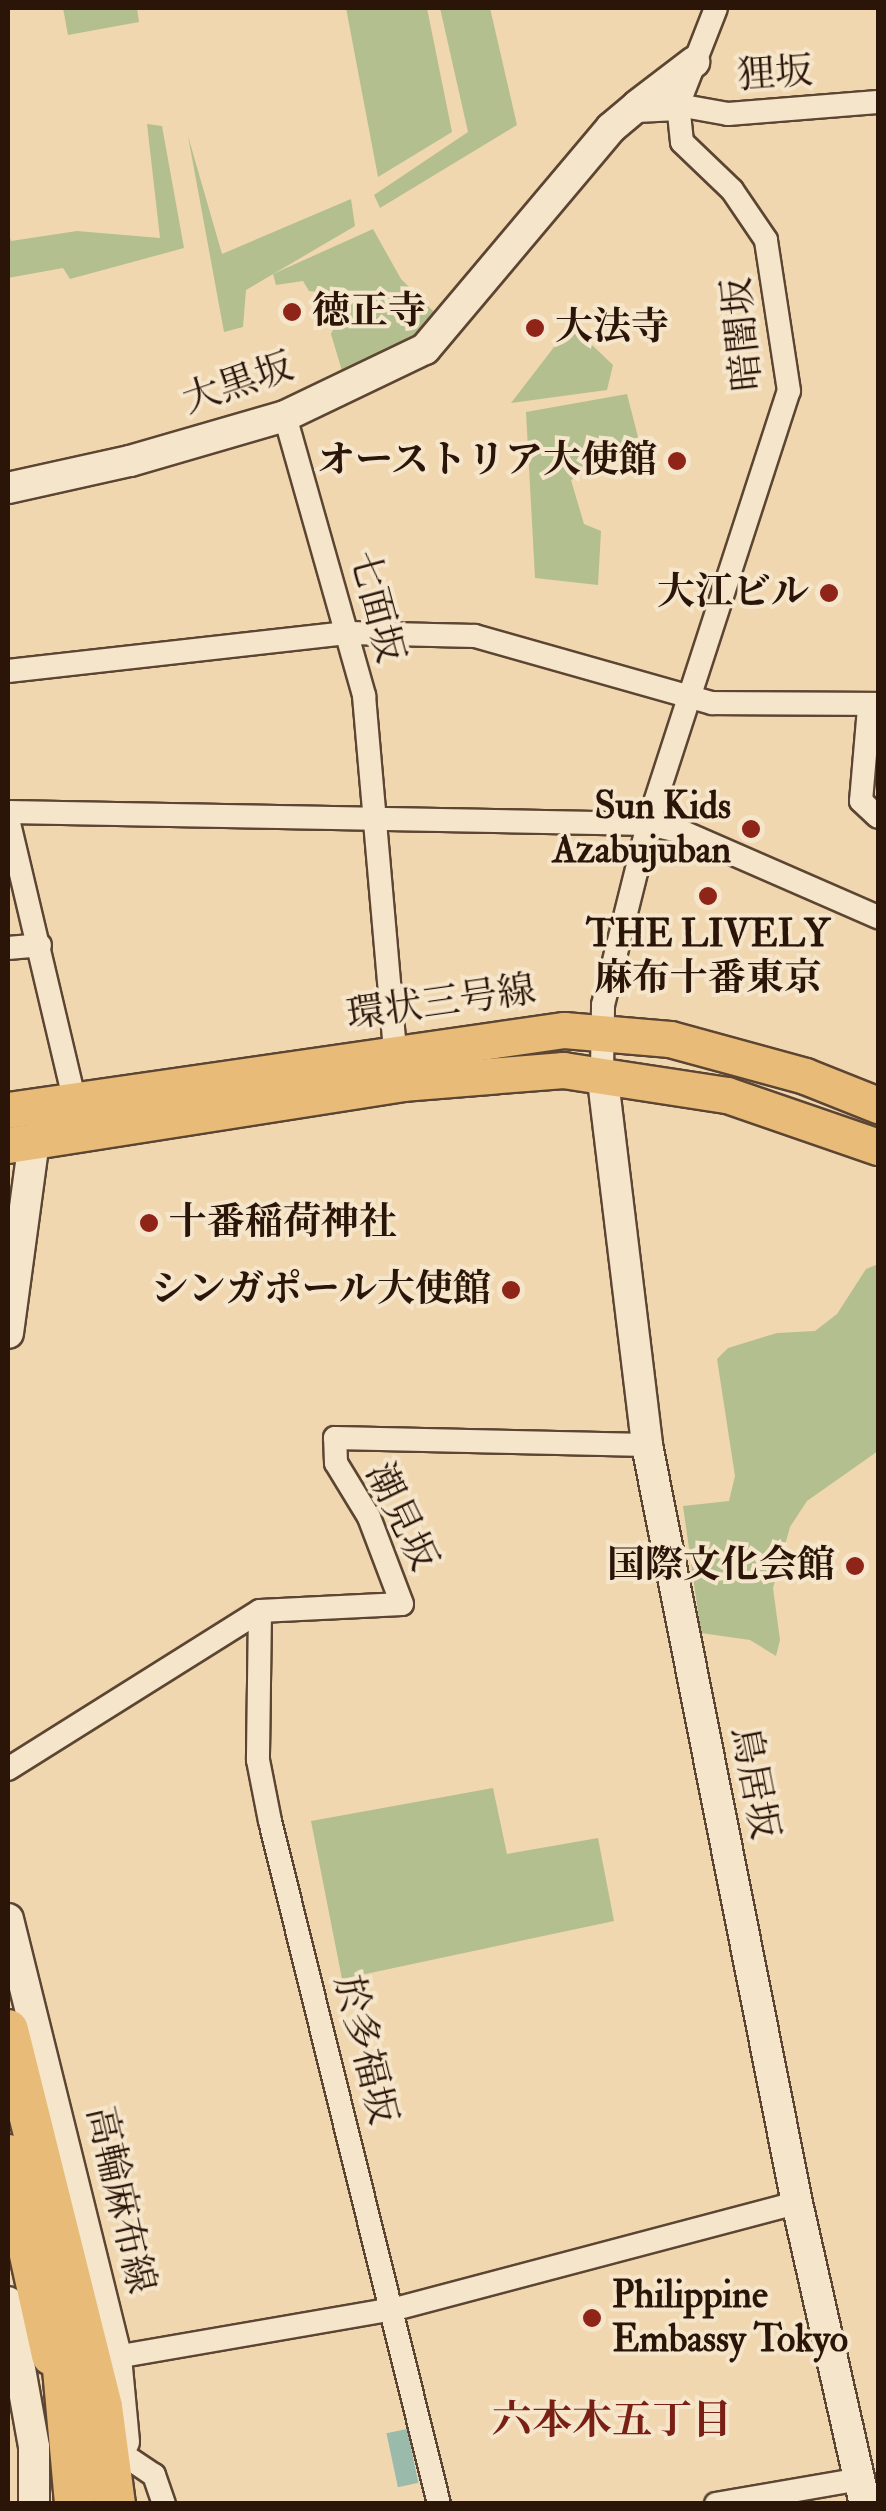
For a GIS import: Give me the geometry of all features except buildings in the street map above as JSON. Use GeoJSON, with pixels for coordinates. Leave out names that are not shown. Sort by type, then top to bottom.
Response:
{"type":"FeatureCollection","features":[{"type":"Feature","properties":{"kind":"highway"},"geometry":{"type":"LineString","coordinates":[[8,2030],[62,2284],[76,2504]]}},
{"type":"Feature","properties":{"kind":"highway"},"geometry":{"type":"LineString","coordinates":[[8,2096],[102,2407],[117,2504]]}},
{"type":"Feature","properties":{"kind":"highway"},"geometry":{"type":"LineString","coordinates":[[8,2155],[52,2350],[64,2504]]}},
{"type":"Feature","properties":{"kind":"main road","name":"環状三号線"},"geometry":{"type":"LineString","coordinates":[[8,1110],[395,1051],[601,1030],[739,1056],[874,1097]]}},
{"type":"Feature","properties":{"kind":"main road","name":"環状三号線"},"geometry":{"type":"LineString","coordinates":[[21,1142],[484,1073],[602,1072],[728,1095],[878,1147]]}},
{"type":"Feature","properties":{"kind":"street"},"geometry":{"type":"LineString","coordinates":[[636,107],[678,105],[716,8]]}},
{"type":"Feature","properties":{"kind":"street","name":"大黒坂"},"geometry":{"type":"LineString","coordinates":[[8,488],[285,416],[425,349],[636,107],[694,62]]}},
{"type":"Feature","properties":{"kind":"street","name":"狸坂"},"geometry":{"type":"LineString","coordinates":[[678,105],[728,114],[878,102]]}},
{"type":"Feature","properties":{"kind":"street","name":"暗闇坂"},"geometry":{"type":"LineString","coordinates":[[602,1072],[601,1030],[648,824],[790,391],[766,240],[732,190],[682,142],[678,105]]}},
{"type":"Feature","properties":{"kind":"street","name":"七面坂"},"geometry":{"type":"LineString","coordinates":[[285,416],[364,696],[395,1051]]}},
{"type":"Feature","properties":{"kind":"street"},"geometry":{"type":"LineString","coordinates":[[8,671],[349,633],[475,636],[712,703],[874,706],[861,801],[878,817]]}},
{"type":"Feature","properties":{"kind":"street"},"geometry":{"type":"LineString","coordinates":[[8,1333],[21,1142],[74,1098],[8,815],[648,824],[682,832],[878,917]]}},
{"type":"Feature","properties":{"kind":"street"},"geometry":{"type":"LineString","coordinates":[[8,948],[40,945]]}},
{"type":"Feature","properties":{"kind":"street","name":"鳥居坂"},"geometry":{"type":"LineString","coordinates":[[602,1072],[647,1445],[797,2202],[862,2492]]}},
{"type":"Feature","properties":{"kind":"street","name":"潮見坂"},"geometry":{"type":"LineString","coordinates":[[260,1611],[402,1604],[370,1517],[336,1463],[335,1438],[647,1445]]}},
{"type":"Feature","properties":{"kind":"street"},"geometry":{"type":"LineString","coordinates":[[8,1769],[260,1611]]}},
{"type":"Feature","properties":{"kind":"street","name":"於多福坂"},"geometry":{"type":"LineString","coordinates":[[260,1611],[258,1760],[266,1806],[396,2310],[439,2504]]}},
{"type":"Feature","properties":{"kind":"street","name":"高輪麻布線"},"geometry":{"type":"LineString","coordinates":[[8,1919],[116,2357],[124,2456],[117,2504]]}},
{"type":"Feature","properties":{"kind":"street"},"geometry":{"type":"LineString","coordinates":[[116,2357],[396,2310],[797,2202]]}},
{"type":"Feature","properties":{"kind":"street"},"geometry":{"type":"LineString","coordinates":[[8,2302],[34,2447],[34,2504]]}},
{"type":"Feature","properties":{"kind":"street"},"geometry":{"type":"LineString","coordinates":[[124,2456],[154,2476],[164,2504]]}},
{"type":"Feature","properties":{"kind":"street"},"geometry":{"type":"LineString","coordinates":[[716,2504],[862,2492]]}},
{"type":"Feature","properties":{"kind":"green space"},"geometry":{"type":"Polygon","coordinates":[[[63,8],[137,8],[139,22],[68,35],[63,8]]]}},
{"type":"Feature","properties":{"kind":"green space"},"geometry":{"type":"Polygon","coordinates":[[[346,8],[427,8],[452,132],[378,177],[346,8]]]}},
{"type":"Feature","properties":{"kind":"green space"},"geometry":{"type":"Polygon","coordinates":[[[440,8],[490,8],[517,125],[380,208],[374,195],[468,132],[440,8]]]}},
{"type":"Feature","properties":{"kind":"green space"},"geometry":{"type":"Polygon","coordinates":[[[147,124],[162,126],[184,248],[70,279],[63,268],[8,278],[8,231],[11,241],[77,231],[160,238],[147,124]]]}},
{"type":"Feature","properties":{"kind":"green space"},"geometry":{"type":"Polygon","coordinates":[[[188,136],[222,254],[351,199],[355,226],[246,290],[243,327],[224,332],[188,136]]]}},
{"type":"Feature","properties":{"kind":"green space"},"geometry":{"type":"Polygon","coordinates":[[[373,229],[401,279],[436,314],[401,347],[342,371],[331,334],[341,312],[327,293],[309,291],[303,281],[276,285],[273,274],[373,229]]]}},
{"type":"Feature","properties":{"kind":"green space"},"geometry":{"type":"Polygon","coordinates":[[[571,325],[613,365],[607,390],[511,403],[571,325]]]}},
{"type":"Feature","properties":{"kind":"green space"},"geometry":{"type":"Polygon","coordinates":[[[627,394],[638,437],[571,480],[584,524],[601,531],[598,585],[535,578],[526,412],[627,394]]]}},
{"type":"Feature","properties":{"kind":"green space"},"geometry":{"type":"Polygon","coordinates":[[[878,1264],[878,1451],[807,1501],[790,1527],[773,1588],[780,1640],[776,1656],[750,1640],[701,1633],[683,1506],[729,1501],[735,1476],[717,1359],[728,1348],[777,1333],[815,1331],[837,1314],[866,1269],[878,1264]]]}},
{"type":"Feature","properties":{"kind":"green space"},"geometry":{"type":"Polygon","coordinates":[[[493,1788],[507,1854],[598,1838],[614,1921],[342,1979],[311,1821],[493,1788]]]}},
{"type":"Feature","properties":{"kind":"shaded area"},"geometry":{"type":"Polygon","coordinates":[[[407,2429],[418,2483],[398,2487],[386,2433],[407,2429]]]}},
{"type":"Feature","properties":{"kind":"place","name":"徳正寺"},"geometry":{"type":"Point","coordinates":[292,312]}},
{"type":"Feature","properties":{"kind":"place","name":"大法寺"},"geometry":{"type":"Point","coordinates":[535,328]}},
{"type":"Feature","properties":{"kind":"place","name":"オーストリア大使館"},"geometry":{"type":"Point","coordinates":[677,461]}},
{"type":"Feature","properties":{"kind":"place","name":"大江ビル"},"geometry":{"type":"Point","coordinates":[829,593]}},
{"type":"Feature","properties":{"kind":"place","name":"Sun Kids Azabujuban"},"geometry":{"type":"Point","coordinates":[751,829]}},
{"type":"Feature","properties":{"kind":"place","name":"THE LIVELY 麻布十番東京"},"geometry":{"type":"Point","coordinates":[708,896]}},
{"type":"Feature","properties":{"kind":"place","name":"十番稲荷神社"},"geometry":{"type":"Point","coordinates":[149,1223]}},
{"type":"Feature","properties":{"kind":"place","name":"シンガポール大使館"},"geometry":{"type":"Point","coordinates":[511,1290]}},
{"type":"Feature","properties":{"kind":"place","name":"国際文化会館"},"geometry":{"type":"Point","coordinates":[855,1566]}},
{"type":"Feature","properties":{"kind":"place","name":"Philippine Embassy Tokyo"},"geometry":{"type":"Point","coordinates":[592,2318]}},
{"type":"Feature","properties":{"kind":"district","name":"六本木五丁目"},"geometry":{"type":"Point","coordinates":[612,2421]}}]}
